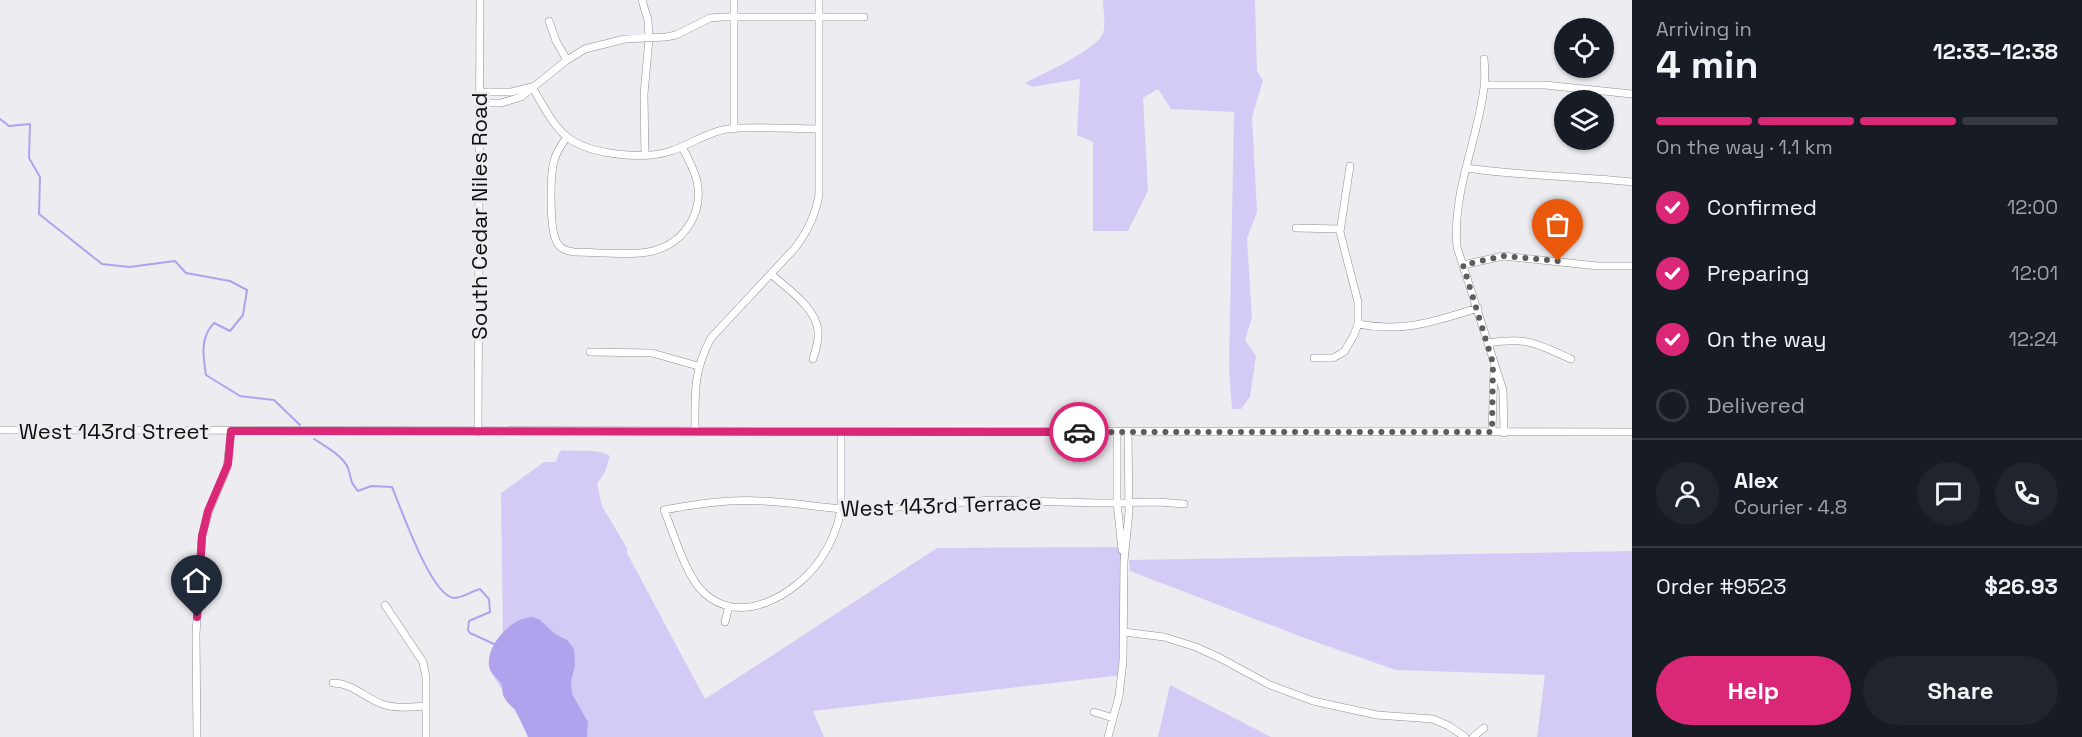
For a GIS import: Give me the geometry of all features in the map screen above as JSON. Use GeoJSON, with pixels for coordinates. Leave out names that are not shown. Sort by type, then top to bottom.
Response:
{"type":"FeatureCollection","features":[{"type":"Feature","properties":{"kind":"street","name":"South Cedar Niles Road"},"geometry":{"type":"LineString","coordinates":[[478,432],[480,0]]}},
{"type":"Feature","properties":{"kind":"street"},"geometry":{"type":"LineString","coordinates":[[642,0],[648,20],[649,39],[644,94],[645,156]]}},
{"type":"Feature","properties":{"kind":"street"},"geometry":{"type":"LineString","coordinates":[[734,0],[734,129]]}},
{"type":"Feature","properties":{"kind":"street"},"geometry":{"type":"LineString","coordinates":[[695,431],[695,384],[698,366],[711,338],[805,236],[817,208],[819,194],[819,0]]}},
{"type":"Feature","properties":{"kind":"street"},"geometry":{"type":"LineString","coordinates":[[480,103],[509,102],[521,98],[567,60],[585,49],[613,41],[649,39],[676,34],[710,18],[735,16],[864,17]]}},
{"type":"Feature","properties":{"kind":"street"},"geometry":{"type":"LineString","coordinates":[[549,21],[556,41],[567,60]]}},
{"type":"Feature","properties":{"kind":"street"},"geometry":{"type":"LineString","coordinates":[[1484,59],[1485,85],[1456,219],[1457,246],[1504,396],[1504,433]]}},
{"type":"Feature","properties":{"kind":"street"},"geometry":{"type":"LineString","coordinates":[[1485,85],[1545,86],[1632,94]]}},
{"type":"Feature","properties":{"kind":"street"},"geometry":{"type":"LineString","coordinates":[[480,92],[511,92],[532,87]]}},
{"type":"Feature","properties":{"kind":"street"},"geometry":{"type":"LineString","coordinates":[[532,87],[552,120],[567,137],[580,144],[611,153],[658,155],[718,131],[734,129],[818,129]]}},
{"type":"Feature","properties":{"kind":"street"},"geometry":{"type":"LineString","coordinates":[[567,137],[557,151],[553,162],[553,232],[558,245],[574,252],[645,252],[666,246],[682,235],[696,213],[698,193],[695,173],[682,147]]}},
{"type":"Feature","properties":{"kind":"street"},"geometry":{"type":"LineString","coordinates":[[1314,358],[1333,358],[1344,352],[1358,324],[1358,302],[1340,229],[1350,166]]}},
{"type":"Feature","properties":{"kind":"street"},"geometry":{"type":"LineString","coordinates":[[1466,168],[1632,182]]}},
{"type":"Feature","properties":{"kind":"street"},"geometry":{"type":"LineString","coordinates":[[1296,228],[1340,229]]}},
{"type":"Feature","properties":{"kind":"street"},"geometry":{"type":"LineString","coordinates":[[1463,265],[1503,256],[1598,266],[1632,266]]}},
{"type":"Feature","properties":{"kind":"street"},"geometry":{"type":"LineString","coordinates":[[771,274],[804,305],[815,320],[818,343],[813,359]]}},
{"type":"Feature","properties":{"kind":"street"},"geometry":{"type":"LineString","coordinates":[[1358,324],[1404,328],[1431,323],[1478,308]]}},
{"type":"Feature","properties":{"kind":"street"},"geometry":{"type":"LineString","coordinates":[[1488,343],[1511,339],[1531,341],[1571,359]]}},
{"type":"Feature","properties":{"kind":"street"},"geometry":{"type":"LineString","coordinates":[[590,352],[652,353],[698,366]]}},
{"type":"Feature","properties":{"kind":"street"},"geometry":{"type":"LineString","coordinates":[[1492,432],[1493,363]]}},
{"type":"Feature","properties":{"kind":"street","name":"West 143rd Street"},"geometry":{"type":"LineString","coordinates":[[0,430],[1632,432]]}},
{"type":"Feature","properties":{"kind":"street"},"geometry":{"type":"LineString","coordinates":[[197,737],[196,634],[202,536],[208,511],[228,464],[231,431]]}},
{"type":"Feature","properties":{"kind":"street"},"geometry":{"type":"LineString","coordinates":[[725,622],[729,606],[745,608],[761,605],[778,597],[801,580],[820,561],[837,527],[841,509],[841,432]]}},
{"type":"Feature","properties":{"kind":"street"},"geometry":{"type":"LineString","coordinates":[[1117,432],[1118,502],[1124,561]]}},
{"type":"Feature","properties":{"kind":"street"},"geometry":{"type":"LineString","coordinates":[[1108,737],[1122,675],[1124,561],[1129,502],[1128,432]]}},
{"type":"Feature","properties":{"kind":"street","name":"West 143rd Terrace"},"geometry":{"type":"LineString","coordinates":[[729,606],[711,598],[694,580],[664,510],[710,502],[747,500],[841,509],[880,510],[986,501],[1184,504]]}},
{"type":"Feature","properties":{"kind":"street"},"geometry":{"type":"LineString","coordinates":[[385,605],[423,662],[426,678],[426,737]]}},
{"type":"Feature","properties":{"kind":"street"},"geometry":{"type":"LineString","coordinates":[[1124,632],[1164,637],[1196,648],[1262,681],[1313,701],[1377,716],[1433,719],[1465,737]]}},
{"type":"Feature","properties":{"kind":"street"},"geometry":{"type":"LineString","coordinates":[[333,683],[346,685],[388,706],[426,706]]}},
{"type":"Feature","properties":{"kind":"street"},"geometry":{"type":"LineString","coordinates":[[1094,712],[1113,717]]}},
{"type":"Feature","properties":{"kind":"street"},"geometry":{"type":"LineString","coordinates":[[1473,737],[1484,728]]}},
{"type":"Feature","properties":{"kind":"shaded area"},"geometry":{"type":"Polygon","coordinates":[[[1103,0],[1255,0],[1257,71],[1263,80],[1252,117],[1257,212],[1247,239],[1252,317],[1245,340],[1256,356],[1250,397],[1241,409],[1232,409],[1229,370],[1234,112],[1171,109],[1158,89],[1143,98],[1148,191],[1128,231],[1093,231],[1093,142],[1077,135],[1080,79],[1032,87],[1025,83],[1080,54],[1099,39],[1104,29],[1103,0]]]}},
{"type":"Feature","properties":{"kind":"shaded area"},"geometry":{"type":"Polygon","coordinates":[[[562,450],[593,451],[610,456],[605,472],[597,484],[602,506],[627,548],[627,553],[705,699],[937,548],[1121,547],[1122,675],[813,711],[824,737],[531,737],[491,672],[490,666],[491,652],[503,635],[501,493],[544,462],[556,462],[562,450]]]}},
{"type":"Feature","properties":{"kind":"shaded area"},"geometry":{"type":"Polygon","coordinates":[[[1632,551],[1632,737],[1537,737],[1545,675],[1396,670],[1307,639],[1130,571],[1129,560],[1632,551]]]}},
{"type":"Feature","properties":{"kind":"shaded area"},"geometry":{"type":"Polygon","coordinates":[[[533,617],[567,640],[574,649],[572,694],[588,722],[587,737],[528,737],[515,709],[504,697],[502,685],[490,669],[489,658],[496,641],[516,622],[533,617]]]}},
{"type":"Feature","properties":{"kind":"shaded area"},"geometry":{"type":"Polygon","coordinates":[[[1170,685],[1271,737],[1158,737],[1170,685]]]}},
{"type":"Feature","properties":{"kind":"waterway"},"geometry":{"type":"LineString","coordinates":[[0,119],[9,126],[30,124],[29,158],[40,177],[39,214],[102,264],[129,267],[175,261],[186,273],[230,281],[247,290],[243,315],[230,331],[214,323],[206,334],[204,354],[206,375],[240,396],[274,400],[300,425]]}},
{"type":"Feature","properties":{"kind":"waterway"},"geometry":{"type":"LineString","coordinates":[[314,439],[342,459],[358,491],[371,486],[392,487],[418,550],[436,583],[445,594],[457,598],[480,589],[489,599],[490,612],[469,621],[468,630],[494,644]]}},
{"type":"Feature","properties":{"kind":"way so far"},"geometry":{"type":"LineString","coordinates":[[1079,432],[1492,432],[1493,363],[1463,265],[1503,256],[1558,261]]}},
{"type":"Feature","properties":{"kind":"route"},"geometry":{"type":"LineString","coordinates":[[197,617],[202,536],[208,511],[228,464],[231,431],[1079,432]]}}]}
